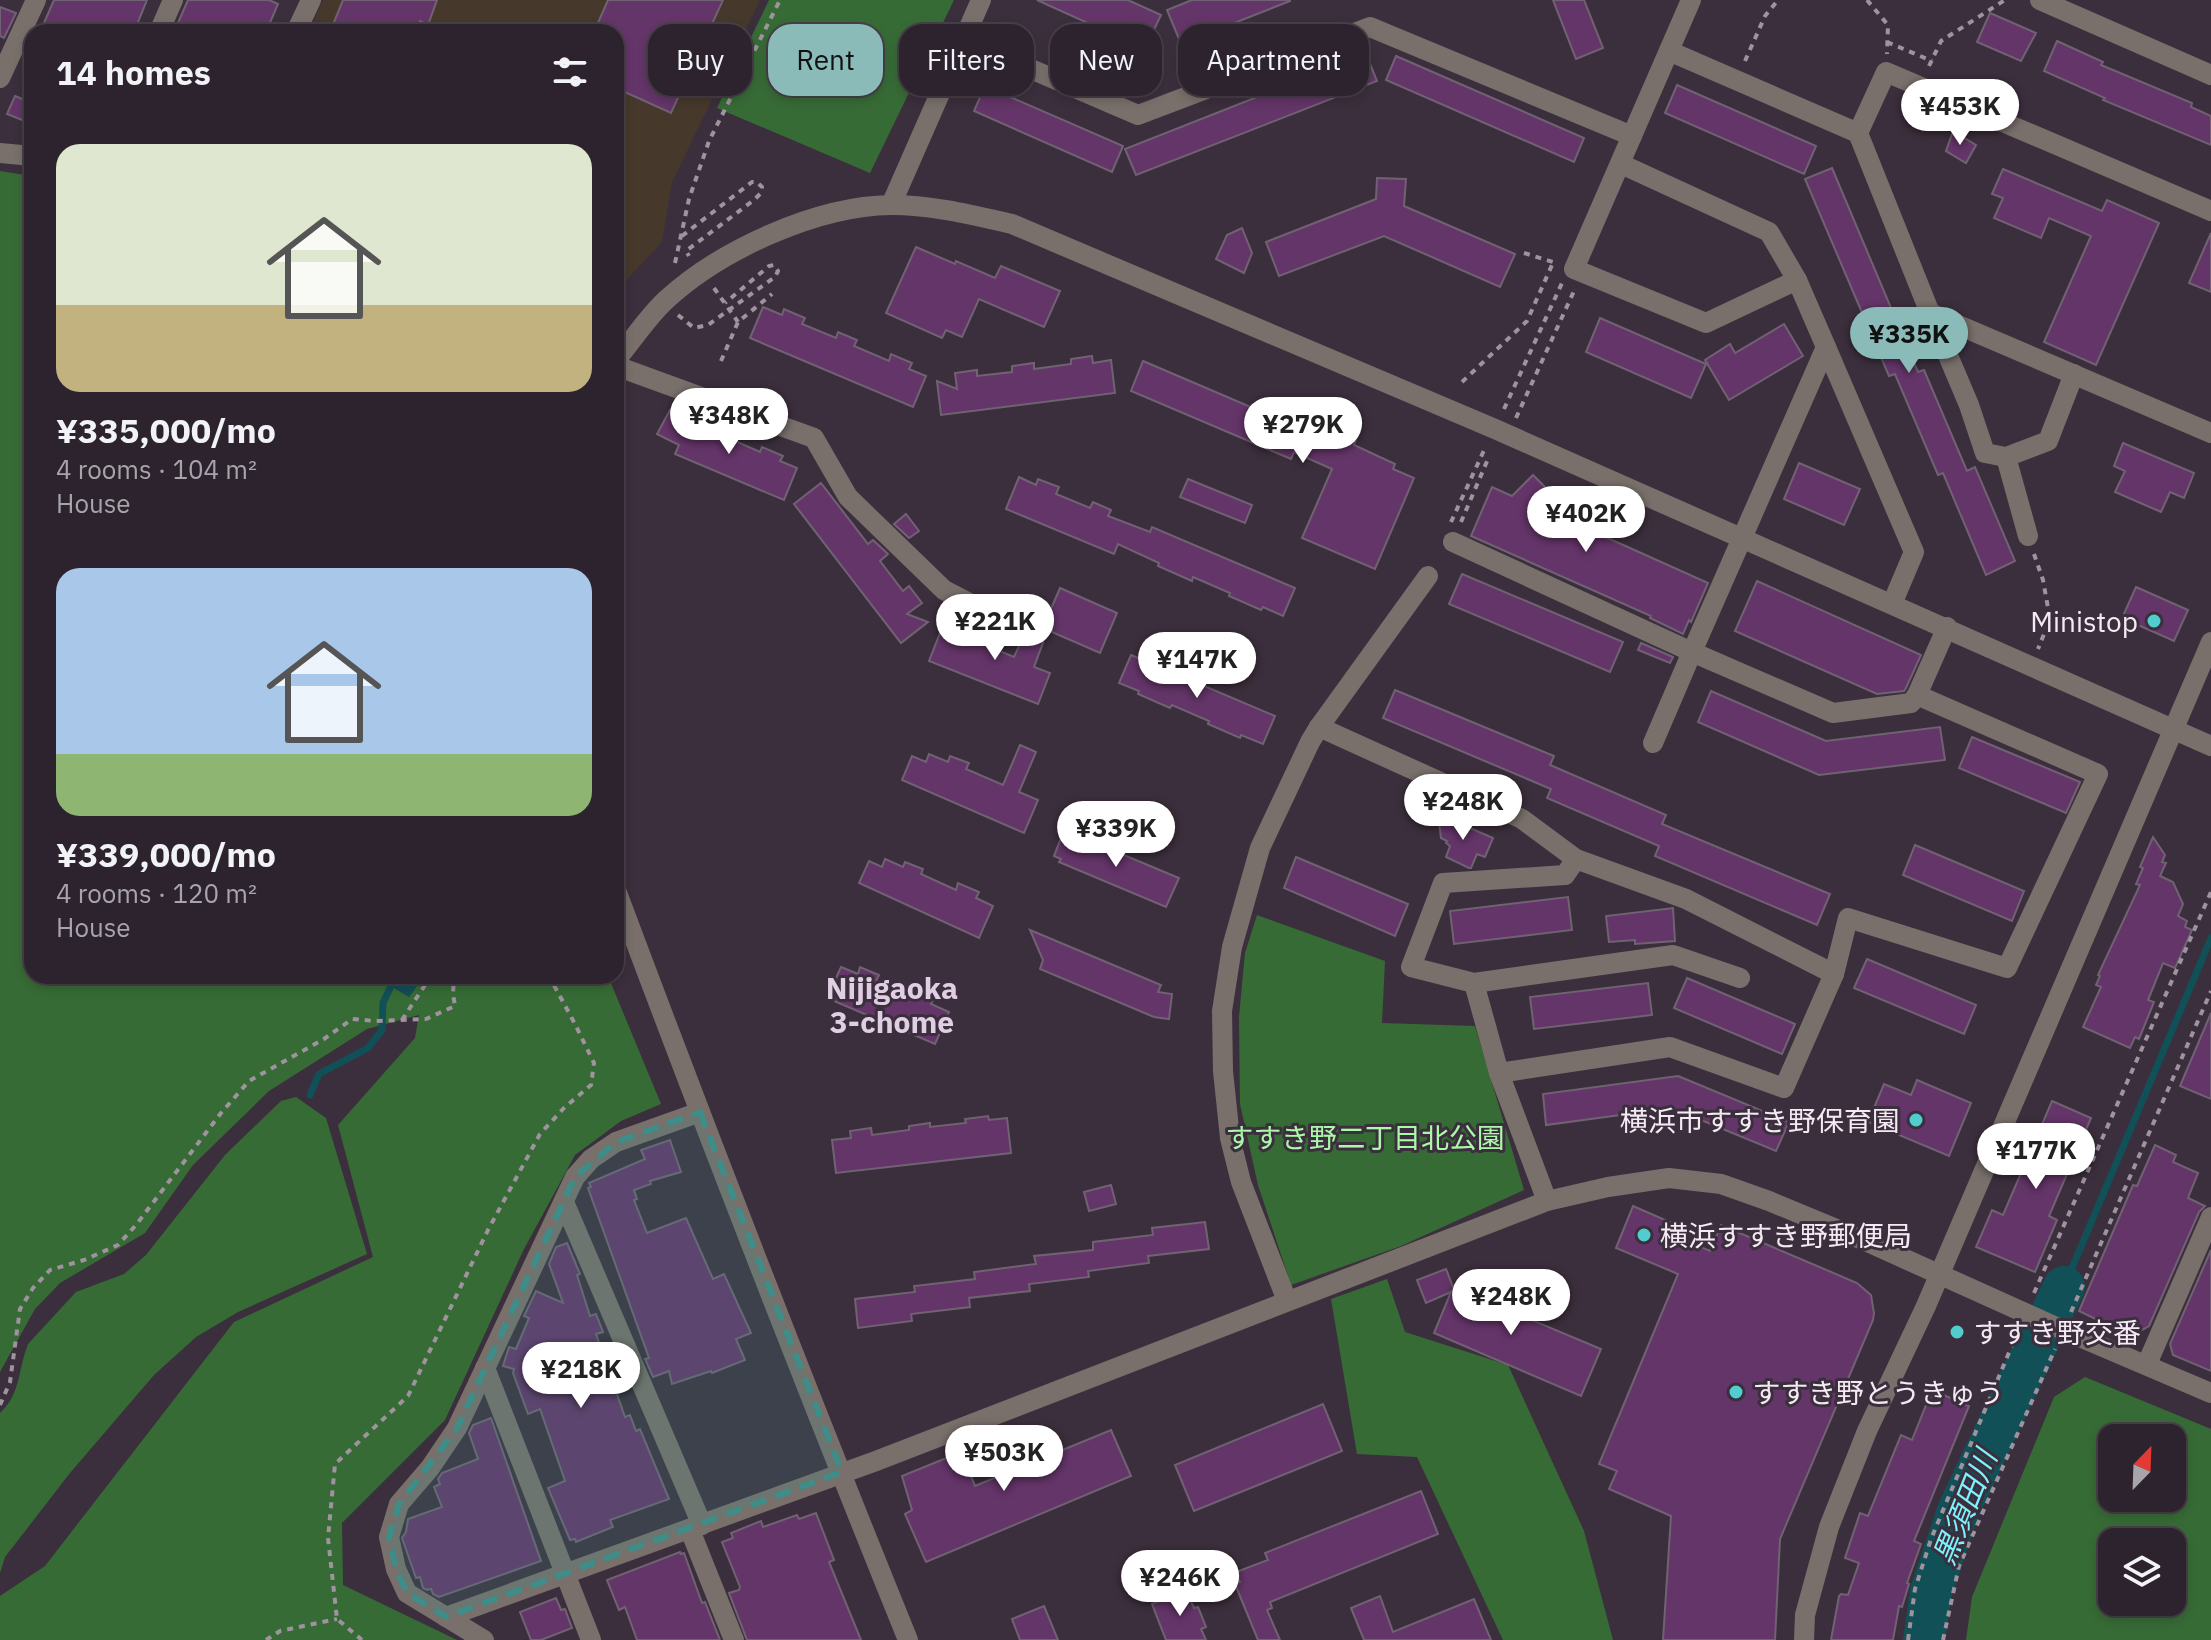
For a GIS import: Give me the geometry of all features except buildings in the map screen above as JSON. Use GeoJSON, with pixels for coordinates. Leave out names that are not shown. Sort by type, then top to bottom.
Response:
{"type":"FeatureCollection","features":[{"type":"Feature","properties":{"kind":"street"},"geometry":{"type":"LineString","coordinates":[[25,24],[36,0]]}},
{"type":"Feature","properties":{"kind":"street"},"geometry":{"type":"LineString","coordinates":[[162,24],[173,0]]}},
{"type":"Feature","properties":{"kind":"street"},"geometry":{"type":"LineString","coordinates":[[300,24],[311,0]]}},
{"type":"Feature","properties":{"kind":"street"},"geometry":{"type":"LineString","coordinates":[[970,24],[981,0]]}},
{"type":"Feature","properties":{"kind":"street"},"geometry":{"type":"LineString","coordinates":[[1691,0],[1574,269],[1706,323],[1797,280]]}},
{"type":"Feature","properties":{"kind":"street"},"geometry":{"type":"LineString","coordinates":[[2040,0],[2211,75]]}},
{"type":"Feature","properties":{"kind":"street"},"geometry":{"type":"LineString","coordinates":[[0,78],[24,26]]}},
{"type":"Feature","properties":{"kind":"street"},"geometry":{"type":"LineString","coordinates":[[1034,70],[1138,115],[1370,27],[1632,136]]}},
{"type":"Feature","properties":{"kind":"street"},"geometry":{"type":"LineString","coordinates":[[1669,51],[1858,133],[1969,405],[1985,453],[2006,457],[2048,441],[2074,374]]}},
{"type":"Feature","properties":{"kind":"street"},"geometry":{"type":"LineString","coordinates":[[1858,133],[1886,72],[2211,211]]}},
{"type":"Feature","properties":{"kind":"street"},"geometry":{"type":"LineString","coordinates":[[891,205],[939,96]]}},
{"type":"Feature","properties":{"kind":"street"},"geometry":{"type":"LineString","coordinates":[[0,153],[24,155]]}},
{"type":"Feature","properties":{"kind":"street"},"geometry":{"type":"LineString","coordinates":[[1621,164],[1769,232],[1797,280],[1914,552],[1892,604]]}},
{"type":"Feature","properties":{"kind":"street"},"geometry":{"type":"LineString","coordinates":[[624,350],[666,299],[762,236],[832,214],[891,205],[948,210],[1012,224],[1318,352],[2211,746]]}},
{"type":"Feature","properties":{"kind":"street"},"geometry":{"type":"LineString","coordinates":[[1930,313],[2211,433]]}},
{"type":"Feature","properties":{"kind":"street"},"geometry":{"type":"LineString","coordinates":[[1653,743],[1826,347]]}},
{"type":"Feature","properties":{"kind":"street"},"geometry":{"type":"LineString","coordinates":[[624,369],[814,438],[848,497],[944,590],[1025,632]]}},
{"type":"Feature","properties":{"kind":"street"},"geometry":{"type":"LineString","coordinates":[[2006,457],[2028,536]]}},
{"type":"Feature","properties":{"kind":"street"},"geometry":{"type":"LineString","coordinates":[[1453,542],[1833,713],[1911,703],[1947,627]]}},
{"type":"Feature","properties":{"kind":"street"},"geometry":{"type":"LineString","coordinates":[[1287,1301],[1241,1182],[1230,1138],[1223,1071],[1222,1011],[1232,947],[1260,848],[1319,727],[1428,576]]}},
{"type":"Feature","properties":{"kind":"street"},"geometry":{"type":"LineString","coordinates":[[1804,1640],[1805,1615],[1829,1527],[1867,1431],[1940,1274],[2211,642]]}},
{"type":"Feature","properties":{"kind":"street"},"geometry":{"type":"LineString","coordinates":[[1499,1073],[1670,1047],[1784,1088],[1834,974],[1848,918],[2007,968],[2098,774],[1917,695]]}},
{"type":"Feature","properties":{"kind":"street"},"geometry":{"type":"LineString","coordinates":[[1319,727],[1522,819],[1576,859],[1686,899],[1834,974]]}},
{"type":"Feature","properties":{"kind":"street"},"geometry":{"type":"LineString","coordinates":[[1576,859],[1565,875],[1443,883],[1411,967],[1474,983],[1673,955],[1740,978]]}},
{"type":"Feature","properties":{"kind":"street"},"geometry":{"type":"LineString","coordinates":[[624,911],[908,1640]]}},
{"type":"Feature","properties":{"kind":"street"},"geometry":{"type":"LineString","coordinates":[[1474,983],[1499,1073],[1547,1201]]}},
{"type":"Feature","properties":{"kind":"street"},"geometry":{"type":"LineString","coordinates":[[484,1640],[407,1593],[396,1569],[389,1537],[399,1504],[430,1468],[457,1428],[575,1177],[591,1159],[616,1142],[700,1112]]}},
{"type":"Feature","properties":{"kind":"street"},"geometry":{"type":"LineString","coordinates":[[446,1617],[876,1461],[1547,1201],[1608,1187],[1669,1178],[1721,1184],[1769,1201],[2211,1393]]}},
{"type":"Feature","properties":{"kind":"street"},"geometry":{"type":"LineString","coordinates":[[564,1202],[696,1527],[734,1640]]}},
{"type":"Feature","properties":{"kind":"street"},"geometry":{"type":"LineString","coordinates":[[2147,1364],[2211,1217]]}},
{"type":"Feature","properties":{"kind":"street"},"geometry":{"type":"LineString","coordinates":[[485,1368],[591,1640]]}},
{"type":"Feature","properties":{"kind":"path"},"geometry":{"type":"LineString","coordinates":[[725,303],[774,265],[778,271],[775,277],[708,325],[694,328],[680,317],[666,299],[689,199],[709,141],[780,0]]}},
{"type":"Feature","properties":{"kind":"path"},"geometry":{"type":"LineString","coordinates":[[1737,80],[1765,16],[1778,0]]}},
{"type":"Feature","properties":{"kind":"path"},"geometry":{"type":"LineString","coordinates":[[1867,0],[1888,25],[1886,72]]}},
{"type":"Feature","properties":{"kind":"path"},"geometry":{"type":"LineString","coordinates":[[1920,87],[1941,41],[2005,0]]}},
{"type":"Feature","properties":{"kind":"path"},"geometry":{"type":"LineString","coordinates":[[1887,42],[1932,61]]}},
{"type":"Feature","properties":{"kind":"path"},"geometry":{"type":"LineString","coordinates":[[682,236],[698,225]]}},
{"type":"Feature","properties":{"kind":"path"},"geometry":{"type":"LineString","coordinates":[[1524,253],[1574,269]]}},
{"type":"Feature","properties":{"kind":"path"},"geometry":{"type":"LineString","coordinates":[[1462,382],[1527,321],[1553,262]]}},
{"type":"Feature","properties":{"kind":"path"},"geometry":{"type":"LineString","coordinates":[[1541,330],[1561,284],[1574,269]]}},
{"type":"Feature","properties":{"kind":"path"},"geometry":{"type":"LineString","coordinates":[[1508,435],[1576,288],[1574,269]]}},
{"type":"Feature","properties":{"kind":"path"},"geometry":{"type":"LineString","coordinates":[[721,361],[738,322],[772,294]]}},
{"type":"Feature","properties":{"kind":"path"},"geometry":{"type":"LineString","coordinates":[[2028,536],[2043,580],[2050,619],[2031,666]]}},
{"type":"Feature","properties":{"kind":"path"},"geometry":{"type":"LineString","coordinates":[[1908,1640],[1915,1589],[1931,1539],[2211,892]]}},
{"type":"Feature","properties":{"kind":"path"},"geometry":{"type":"LineString","coordinates":[[402,1020],[426,984]]}},
{"type":"Feature","properties":{"kind":"path"},"geometry":{"type":"LineString","coordinates":[[0,1405],[10,1382],[20,1309],[33,1288],[50,1270],[118,1245],[249,1081],[324,1039],[352,1019],[426,1019],[455,1006],[454,984]]}},
{"type":"Feature","properties":{"kind":"path"},"geometry":{"type":"LineString","coordinates":[[362,1640],[337,1619],[328,1538],[335,1464],[408,1396],[488,1230],[540,1134],[591,1085],[594,1063],[553,984]]}},
{"type":"Feature","properties":{"kind":"path"},"geometry":{"type":"LineString","coordinates":[[266,1640],[280,1631],[337,1619]]}},
{"type":"Feature","properties":{"kind":"highlighted area"},"geometry":{"type":"Polygon","coordinates":[[[700,1112],[842,1472],[446,1617],[407,1593],[396,1569],[389,1537],[399,1504],[457,1428],[575,1177],[616,1142],[700,1112]]]}},
{"type":"Feature","properties":{"kind":"shaded area"},"geometry":{"type":"Polygon","coordinates":[[[323,0],[760,0],[748,24],[648,24],[648,96],[714,96],[672,182],[662,242],[624,282],[624,24],[312,24],[323,0]]]}},
{"type":"Feature","properties":{"kind":"green space"},"geometry":{"type":"Polygon","coordinates":[[[769,0],[954,0],[942,24],[899,24],[899,96],[907,96],[870,173],[717,108],[723,96],[752,96],[752,35],[769,0]]]}},
{"type":"Feature","properties":{"kind":"green space"},"geometry":{"type":"Polygon","coordinates":[[[0,171],[24,175],[24,984],[388,984],[409,997],[417,984],[611,984],[661,1104],[621,1121],[575,1155],[524,1249],[445,1420],[342,1523],[343,1585],[457,1640],[0,1640],[0,1596],[45,1566],[234,1322],[373,1257],[338,1125],[415,1038],[419,1015],[367,1029],[269,1091],[193,1165],[145,1233],[60,1283],[35,1309],[0,1372],[0,171]]]}},
{"type":"Feature","properties":{"kind":"green space","name":"すすき野二丁目北公園"},"geometry":{"type":"Polygon","coordinates":[[[1257,915],[1385,961],[1382,1023],[1475,1026],[1524,1190],[1401,1246],[1291,1285],[1258,1185],[1240,1104],[1239,1017],[1245,953],[1257,915]]]}},
{"type":"Feature","properties":{"kind":"green space"},"geometry":{"type":"Polygon","coordinates":[[[296,1097],[326,1118],[367,1254],[238,1312],[196,1337],[154,1375],[70,1473],[5,1557],[0,1573],[0,1413],[12,1398],[28,1344],[76,1292],[124,1274],[146,1255],[225,1155],[281,1101],[296,1097]]]}},
{"type":"Feature","properties":{"kind":"green space"},"geometry":{"type":"Polygon","coordinates":[[[1387,1279],[1405,1332],[1508,1365],[1584,1531],[1613,1640],[1503,1640],[1417,1457],[1357,1454],[1331,1299],[1387,1279]]]}},
{"type":"Feature","properties":{"kind":"green space"},"geometry":{"type":"Polygon","coordinates":[[[2085,1377],[2211,1429],[2211,1640],[1966,1640],[1972,1597],[2054,1397],[2085,1377]]]}},
{"type":"Feature","properties":{"kind":"water"},"geometry":{"type":"Polygon","coordinates":[[[388,984],[417,984],[409,997],[388,984]]]}},
{"type":"Feature","properties":{"kind":"waterway","name":"黒須田川"},"geometry":{"type":"LineString","coordinates":[[2064,1287],[2211,938]]}},
{"type":"Feature","properties":{"kind":"waterway"},"geometry":{"type":"LineString","coordinates":[[310,1095],[319,1074],[368,1048],[382,1030],[383,1003],[391,986]]}},
{"type":"Feature","properties":{"kind":"waterway","name":"黒須田川"},"geometry":{"type":"LineString","coordinates":[[1924,1640],[1931,1592],[1958,1511],[2064,1287]]}},
{"type":"Feature","properties":{"kind":"place","name":"Ministop"},"geometry":{"type":"Point","coordinates":[2154,621]}},
{"type":"Feature","properties":{"kind":"place","name":"横浜市すすき野保育園"},"geometry":{"type":"Point","coordinates":[1916,1120]}},
{"type":"Feature","properties":{"kind":"place","name":"横浜すすき野郵便局"},"geometry":{"type":"Point","coordinates":[1644,1235]}},
{"type":"Feature","properties":{"kind":"place","name":"すすき野交番"},"geometry":{"type":"Point","coordinates":[1957,1332]}},
{"type":"Feature","properties":{"kind":"place","name":"すすき野とうきゅう"},"geometry":{"type":"Point","coordinates":[1736,1392]}},
{"type":"Feature","properties":{"kind":"district","name":"Nijigaoka 3-chome"},"geometry":{"type":"Point","coordinates":[892,1004]}}]}
